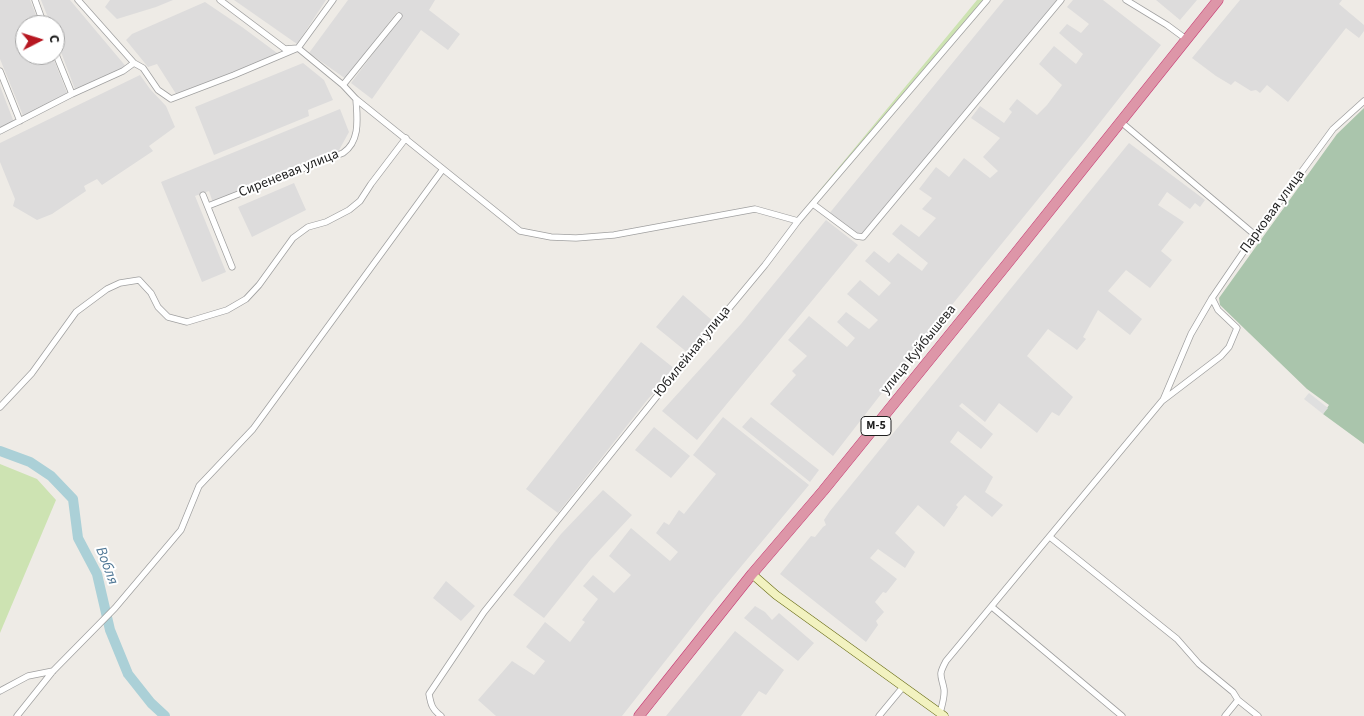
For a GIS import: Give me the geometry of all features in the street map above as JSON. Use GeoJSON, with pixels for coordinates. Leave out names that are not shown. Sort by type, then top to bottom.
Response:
{"type":"FeatureCollection","features":[{"type":"Feature","properties":{"kind":"highway","name":"улица Куйбышева"},"geometry":{"type":"LineString","coordinates":[[639,716],[752,574],[823,491],[1218,0]]}},
{"type":"Feature","properties":{"kind":"street"},"geometry":{"type":"LineString","coordinates":[[35,0],[40,15]]}},
{"type":"Feature","properties":{"kind":"street"},"geometry":{"type":"LineString","coordinates":[[78,0],[134,63],[142,68],[158,90],[171,99],[298,48],[333,0]]}},
{"type":"Feature","properties":{"kind":"street"},"geometry":{"type":"LineString","coordinates":[[220,0],[285,48],[298,48],[343,85],[356,99],[520,231],[551,237],[576,238],[614,235],[755,210],[798,221]]}},
{"type":"Feature","properties":{"kind":"street","name":"Юбилейная улица"},"geometry":{"type":"LineString","coordinates":[[441,716],[433,710],[429,694],[484,612],[682,365],[765,265],[798,221],[987,0]]}},
{"type":"Feature","properties":{"kind":"street"},"geometry":{"type":"LineString","coordinates":[[813,204],[849,232],[856,236],[864,237],[1061,0]]}},
{"type":"Feature","properties":{"kind":"street"},"geometry":{"type":"LineString","coordinates":[[1126,0],[1186,39]]}},
{"type":"Feature","properties":{"kind":"street"},"geometry":{"type":"LineString","coordinates":[[343,85],[399,16]]}},
{"type":"Feature","properties":{"kind":"street"},"geometry":{"type":"LineString","coordinates":[[0,131],[72,94],[123,71],[134,63]]}},
{"type":"Feature","properties":{"kind":"street"},"geometry":{"type":"LineString","coordinates":[[60,65],[72,94]]}},
{"type":"Feature","properties":{"kind":"street"},"geometry":{"type":"LineString","coordinates":[[0,71],[20,121]]}},
{"type":"Feature","properties":{"kind":"street","name":"Сиреневая улица"},"geometry":{"type":"LineString","coordinates":[[208,206],[350,149],[356,130],[356,99]]}},
{"type":"Feature","properties":{"kind":"street","name":"Парковая улица"},"geometry":{"type":"LineString","coordinates":[[1162,401],[1192,334],[1212,298],[1255,235],[1333,130],[1364,101]]}},
{"type":"Feature","properties":{"kind":"street"},"geometry":{"type":"LineString","coordinates":[[1121,122],[1255,235]]}},
{"type":"Feature","properties":{"kind":"street"},"geometry":{"type":"LineString","coordinates":[[0,407],[32,373],[76,312],[107,289],[120,283],[139,280],[151,294],[158,308],[168,317],[186,322],[227,310],[246,299],[259,285],[293,238],[308,227],[326,222],[360,201],[406,138]]}},
{"type":"Feature","properties":{"kind":"street"},"geometry":{"type":"LineString","coordinates":[[18,716],[53,671],[115,608],[181,530],[199,486],[253,428],[443,169]]}},
{"type":"Feature","properties":{"kind":"street"},"geometry":{"type":"LineString","coordinates":[[203,195],[232,266]]}},
{"type":"Feature","properties":{"kind":"street"},"geometry":{"type":"LineString","coordinates":[[752,574],[776,595],[942,715],[944,688],[940,678],[946,661],[1162,401],[1222,356],[1229,347],[1237,328],[1218,310],[1212,298]]}},
{"type":"Feature","properties":{"kind":"street"},"geometry":{"type":"LineString","coordinates":[[1050,537],[1177,639],[1200,664],[1258,716]]}},
{"type":"Feature","properties":{"kind":"street"},"geometry":{"type":"LineString","coordinates":[[992,606],[1122,716]]}},
{"type":"Feature","properties":{"kind":"street"},"geometry":{"type":"LineString","coordinates":[[0,691],[28,676],[53,671]]}},
{"type":"Feature","properties":{"kind":"street"},"geometry":{"type":"LineString","coordinates":[[879,716],[903,687]]}},
{"type":"Feature","properties":{"kind":"street"},"geometry":{"type":"LineString","coordinates":[[1225,716],[1238,700]]}},
{"type":"Feature","properties":{"kind":"shaded area"},"geometry":{"type":"Polygon","coordinates":[[[0,0],[30,0],[36,15],[15,15],[15,65],[56,65],[69,98],[24,118],[0,59],[0,0]]]}},
{"type":"Feature","properties":{"kind":"shaded area"},"geometry":{"type":"Polygon","coordinates":[[[41,0],[70,0],[128,69],[76,92],[65,63],[65,15],[47,15],[41,0]]]}},
{"type":"Feature","properties":{"kind":"shaded area"},"geometry":{"type":"Polygon","coordinates":[[[110,0],[173,0],[117,19],[105,7],[110,0]]]}},
{"type":"Feature","properties":{"kind":"shaded area"},"geometry":{"type":"Polygon","coordinates":[[[234,0],[326,0],[297,44],[234,0]]]}},
{"type":"Feature","properties":{"kind":"shaded area"},"geometry":{"type":"Polygon","coordinates":[[[348,0],[435,0],[429,10],[460,34],[448,50],[421,30],[372,99],[351,83],[402,15],[397,12],[346,79],[309,53],[348,0]]]}},
{"type":"Feature","properties":{"kind":"shaded area"},"geometry":{"type":"Polygon","coordinates":[[[1004,0],[1057,0],[864,236],[858,238],[828,215],[1004,0]]]}},
{"type":"Feature","properties":{"kind":"shaded area"},"geometry":{"type":"Polygon","coordinates":[[[1073,0],[1103,0],[1161,45],[916,349],[833,456],[770,404],[796,375],[792,371],[807,356],[788,340],[809,316],[847,347],[855,338],[837,322],[846,312],[869,329],[878,320],[847,294],[860,280],[879,296],[891,283],[865,261],[874,251],[889,263],[898,253],[922,271],[928,263],[892,234],[901,224],[919,237],[936,218],[922,209],[932,198],[919,189],[936,167],[949,177],[964,158],[990,178],[998,171],[983,157],[1000,138],[971,118],[980,106],[1004,123],[1012,112],[1009,109],[1017,99],[1037,115],[1047,105],[1062,85],[1039,64],[1054,46],[1076,64],[1083,54],[1059,33],[1067,24],[1081,33],[1089,24],[1067,7],[1073,0]]]}},
{"type":"Feature","properties":{"kind":"shaded area"},"geometry":{"type":"Polygon","coordinates":[[[1156,0],[1197,0],[1180,20],[1156,0]]]}},
{"type":"Feature","properties":{"kind":"shaded area"},"geometry":{"type":"Polygon","coordinates":[[[1240,0],[1342,0],[1339,4],[1364,25],[1364,31],[1359,38],[1346,28],[1288,102],[1267,85],[1260,93],[1256,90],[1251,91],[1235,81],[1231,85],[1192,58],[1240,0]]]}},
{"type":"Feature","properties":{"kind":"shaded area"},"geometry":{"type":"Polygon","coordinates":[[[205,2],[242,27],[277,53],[278,56],[178,97],[157,64],[148,67],[126,40],[132,34],[205,2]]]}},
{"type":"Feature","properties":{"kind":"shaded area"},"geometry":{"type":"Polygon","coordinates":[[[303,63],[324,80],[333,100],[308,110],[309,116],[214,155],[195,107],[303,63]]]}},
{"type":"Feature","properties":{"kind":"shaded area"},"geometry":{"type":"Polygon","coordinates":[[[140,75],[166,106],[175,127],[149,146],[153,151],[102,185],[97,179],[84,186],[86,191],[52,214],[37,220],[13,206],[15,199],[0,162],[0,143],[140,75]]]}},
{"type":"Feature","properties":{"kind":"shaded area"},"geometry":{"type":"Polygon","coordinates":[[[0,86],[15,125],[0,132],[0,86]]]}},
{"type":"Feature","properties":{"kind":"shaded area"},"geometry":{"type":"Polygon","coordinates":[[[340,109],[349,132],[338,152],[213,203],[209,191],[195,196],[226,272],[202,282],[161,182],[340,109]]]}},
{"type":"Feature","properties":{"kind":"shaded area"},"geometry":{"type":"Polygon","coordinates":[[[1129,143],[1205,200],[1200,207],[1195,203],[1190,209],[1167,192],[1158,205],[1184,222],[1161,251],[1172,260],[1150,288],[1126,270],[1108,291],[1142,319],[1130,335],[1098,310],[1083,337],[1086,339],[1077,350],[1048,329],[1027,356],[1073,397],[1059,416],[1052,412],[1037,433],[999,403],[985,422],[962,403],[959,406],[993,434],[981,449],[958,431],[950,442],[993,477],[985,492],[1003,505],[992,517],[965,495],[956,505],[958,507],[944,527],[918,505],[895,533],[915,552],[905,568],[878,549],[870,558],[897,579],[886,593],[883,592],[875,602],[884,612],[876,621],[878,625],[866,642],[780,574],[811,536],[815,537],[826,525],[824,520],[830,511],[1129,143]]]}},
{"type":"Feature","properties":{"kind":"shaded area"},"geometry":{"type":"Polygon","coordinates":[[[294,183],[306,210],[252,237],[238,207],[294,183]]]}},
{"type":"Feature","properties":{"kind":"shaded area"},"geometry":{"type":"Polygon","coordinates":[[[826,220],[858,245],[697,440],[662,411],[741,324],[826,220]]]}},
{"type":"Feature","properties":{"kind":"shaded area"},"geometry":{"type":"Polygon","coordinates":[[[683,295],[714,322],[688,353],[656,327],[683,295]]]}},
{"type":"Feature","properties":{"kind":"shaded area"},"geometry":{"type":"Polygon","coordinates":[[[641,342],[675,369],[648,399],[558,513],[526,489],[641,342]]]}},
{"type":"Feature","properties":{"kind":"shaded area"},"geometry":{"type":"Polygon","coordinates":[[[1309,393],[1328,408],[1323,414],[1304,399],[1309,393]]]}},
{"type":"Feature","properties":{"kind":"shaded area"},"geometry":{"type":"Polygon","coordinates":[[[723,417],[809,485],[714,599],[622,716],[496,716],[478,700],[512,661],[534,675],[545,661],[526,647],[545,622],[570,642],[585,622],[582,620],[598,599],[583,586],[593,575],[614,593],[631,575],[609,556],[631,528],[670,561],[678,552],[656,533],[664,522],[669,525],[679,510],[684,514],[716,474],[693,455],[723,417]]]}},
{"type":"Feature","properties":{"kind":"shaded area"},"geometry":{"type":"Polygon","coordinates":[[[751,417],[819,470],[810,482],[742,427],[751,417]]]}},
{"type":"Feature","properties":{"kind":"shaded area"},"geometry":{"type":"Polygon","coordinates":[[[654,427],[690,456],[671,478],[635,450],[654,427]]]}},
{"type":"Feature","properties":{"kind":"shaded area"},"geometry":{"type":"Polygon","coordinates":[[[603,490],[632,515],[591,559],[544,618],[513,595],[561,534],[603,490]]]}},
{"type":"Feature","properties":{"kind":"shaded area"},"geometry":{"type":"Polygon","coordinates":[[[446,581],[475,606],[461,621],[433,598],[446,581]]]}},
{"type":"Feature","properties":{"kind":"shaded area"},"geometry":{"type":"Polygon","coordinates":[[[755,606],[765,612],[772,620],[779,613],[814,643],[798,661],[744,618],[755,606]]]}},
{"type":"Feature","properties":{"kind":"shaded area"},"geometry":{"type":"Polygon","coordinates":[[[735,631],[784,670],[766,695],[759,691],[741,716],[666,716],[735,631]]]}},
{"type":"Feature","properties":{"kind":"green space"},"geometry":{"type":"Polygon","coordinates":[[[977,0],[985,0],[809,206],[810,202],[977,0]]]}},
{"type":"Feature","properties":{"kind":"green space"},"geometry":{"type":"Polygon","coordinates":[[[1364,108],[1364,444],[1323,414],[1329,405],[1307,389],[1220,305],[1219,298],[1337,134],[1364,108]]]}},
{"type":"Feature","properties":{"kind":"green space"},"geometry":{"type":"Polygon","coordinates":[[[0,464],[37,479],[56,500],[0,633],[0,464]]]}},
{"type":"Feature","properties":{"kind":"waterway","name":"Вобля"},"geometry":{"type":"LineString","coordinates":[[0,451],[30,462],[51,476],[73,499],[78,538],[97,574],[110,630],[128,674],[151,703],[165,716]]}}]}
